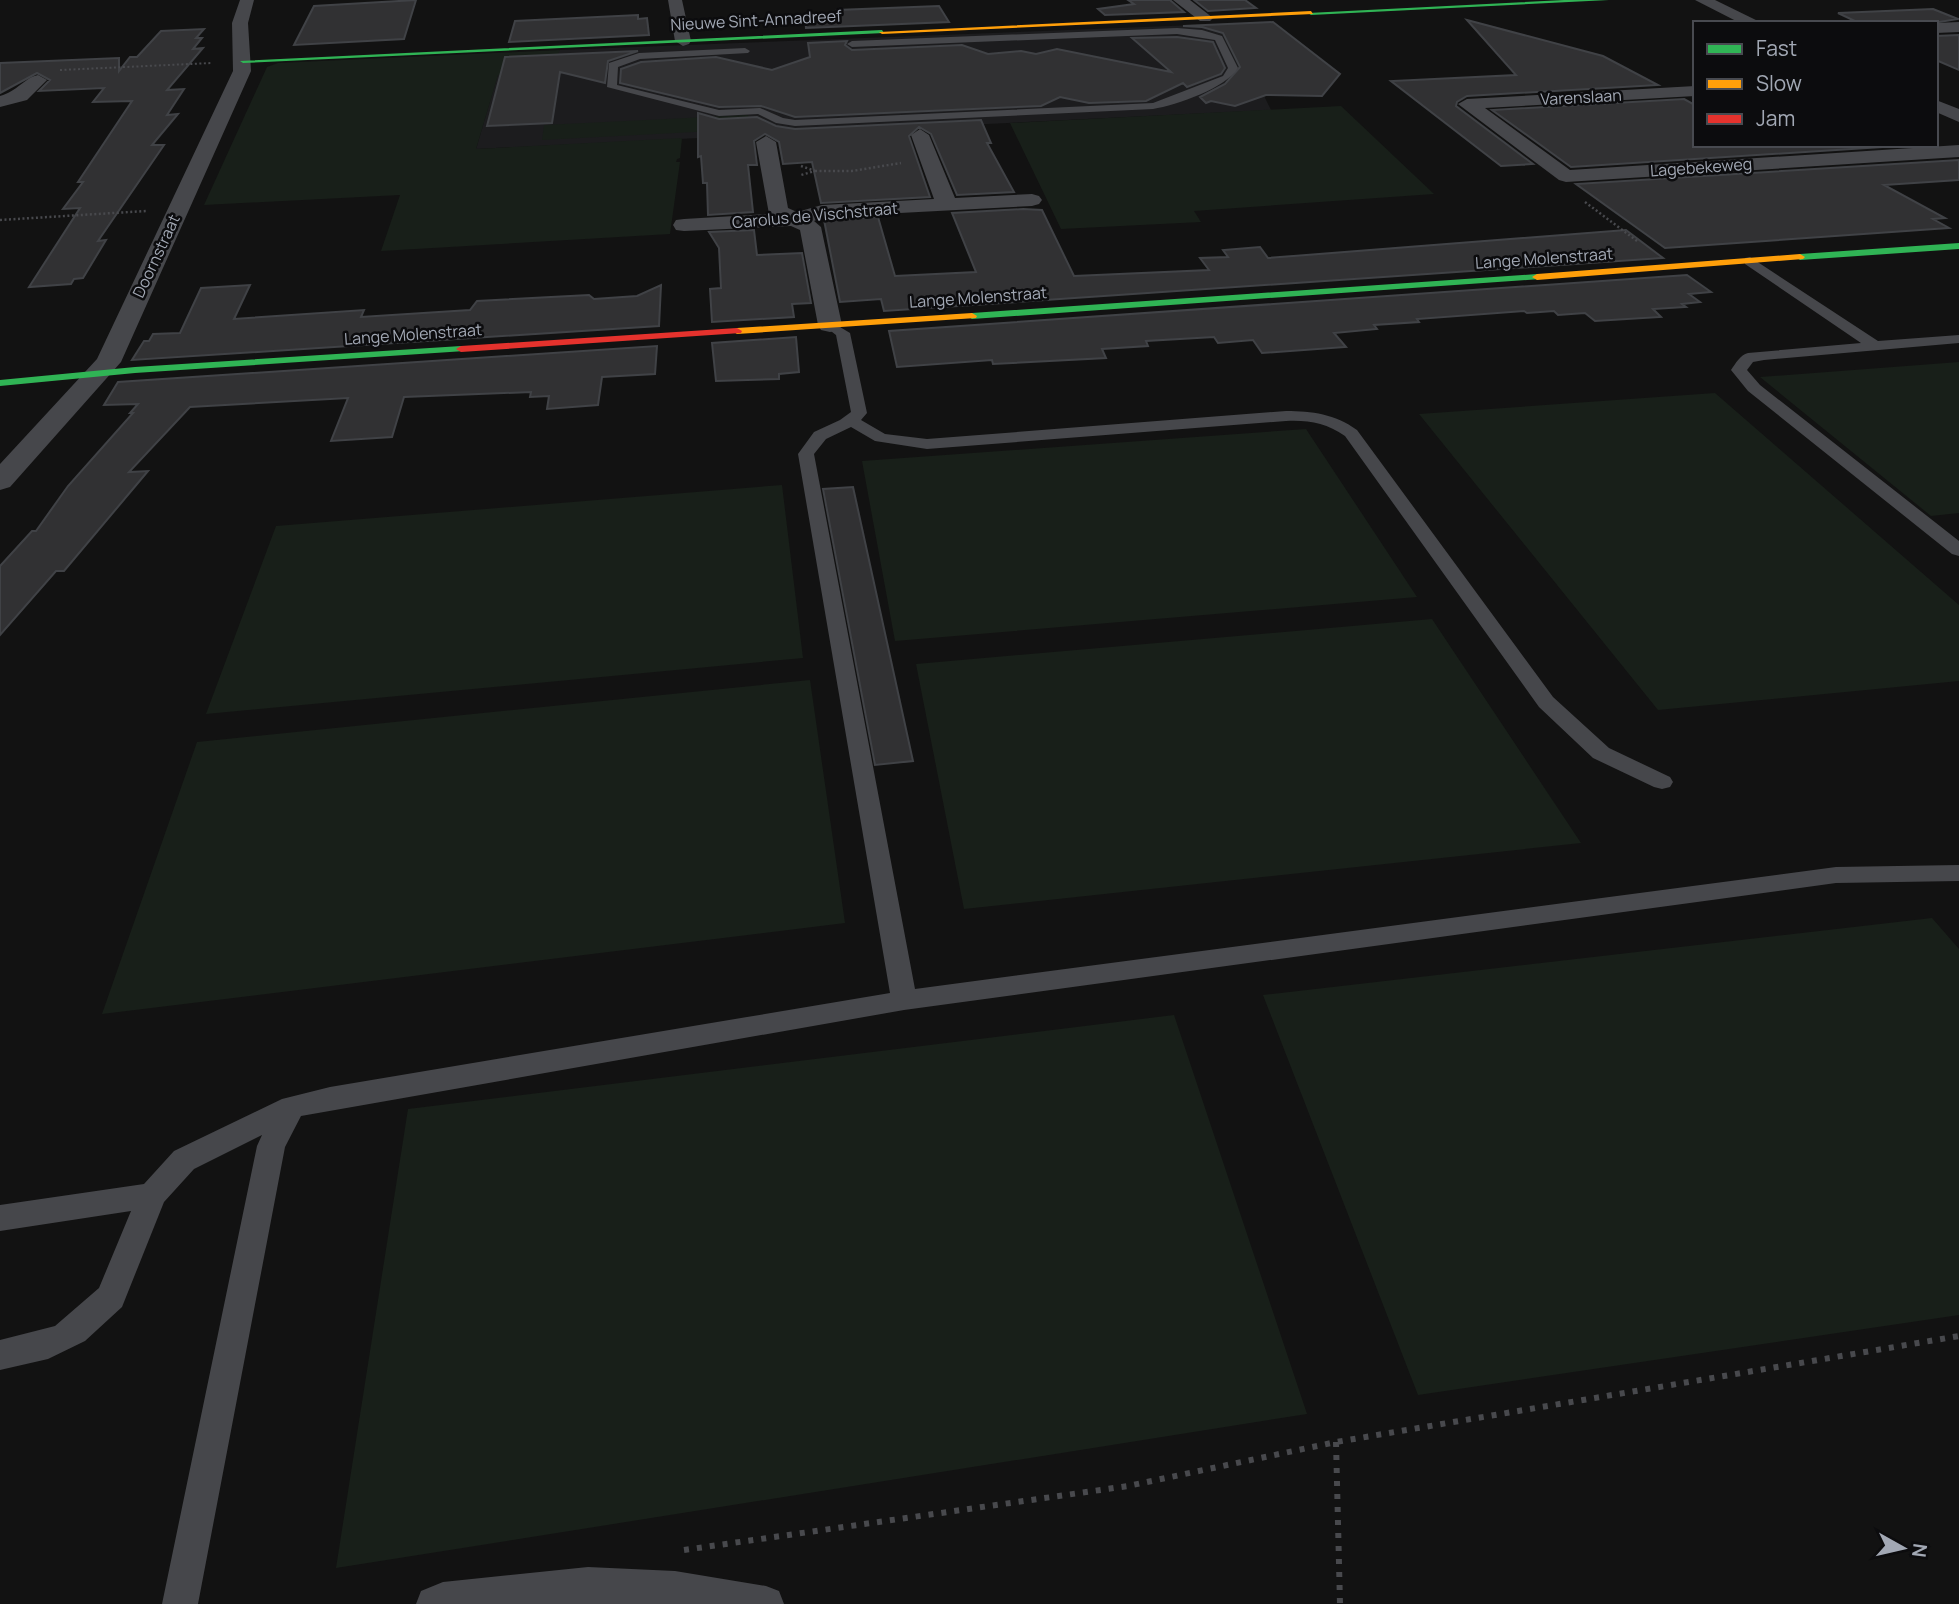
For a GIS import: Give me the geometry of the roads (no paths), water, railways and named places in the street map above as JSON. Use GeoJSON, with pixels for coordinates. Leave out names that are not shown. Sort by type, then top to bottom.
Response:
{"type":"FeatureCollection","features":[{"type":"Feature","properties":{"kind":"street","name":"Doornstraat"},"geometry":{"type":"LineString","coordinates":[[0,481],[108,362],[242,71],[240,23],[247,0]]}},
{"type":"Feature","properties":{"kind":"street"},"geometry":{"type":"LineString","coordinates":[[676,0],[683,41]]}},
{"type":"Feature","properties":{"kind":"street"},"geometry":{"type":"LineString","coordinates":[[1180,0],[1205,18]]}},
{"type":"Feature","properties":{"kind":"street","name":"Nieuwe Sint-Annadreef"},"geometry":{"type":"LineString","coordinates":[[243,61],[652,48],[683,41],[946,35],[1205,18],[1606,0]]}},
{"type":"Feature","properties":{"kind":"street"},"geometry":{"type":"LineString","coordinates":[[1702,0],[1749,21]]}},
{"type":"Feature","properties":{"kind":"street"},"geometry":{"type":"LineString","coordinates":[[1938,28],[1959,27]]}},
{"type":"Feature","properties":{"kind":"street"},"geometry":{"type":"LineString","coordinates":[[0,102],[21,96],[38,80]]}},
{"type":"Feature","properties":{"kind":"street","name":"Varenslaan"},"geometry":{"type":"LineString","coordinates":[[1566,176],[1467,104],[1693,91]]}},
{"type":"Feature","properties":{"kind":"street"},"geometry":{"type":"LineString","coordinates":[[1938,106],[1959,116]]}},
{"type":"Feature","properties":{"kind":"street"},"geometry":{"type":"LineString","coordinates":[[920,135],[947,205]]}},
{"type":"Feature","properties":{"kind":"street"},"geometry":{"type":"LineString","coordinates":[[766,142],[778,211],[810,227],[830,325]]}},
{"type":"Feature","properties":{"kind":"street","name":"Lagebekeweg"},"geometry":{"type":"LineString","coordinates":[[1566,176],[1959,151]]}},
{"type":"Feature","properties":{"kind":"street","name":"Carolus de Vischstraat"},"geometry":{"type":"LineString","coordinates":[[684,225],[797,219],[822,212],[1032,200]]}},
{"type":"Feature","properties":{"kind":"street","name":"Lange Molenstraat"},"geometry":{"type":"LineString","coordinates":[[0,383],[99,373],[1959,246]]}},
{"type":"Feature","properties":{"kind":"lane"},"geometry":{"type":"LineString","coordinates":[[745,51],[652,48],[639,56],[613,65],[612,88],[719,114],[760,111],[780,121],[795,123],[1153,106],[1227,78],[1233,68],[1219,38],[1190,31],[946,35],[852,44]]}},
{"type":"Feature","properties":{"kind":"lane"},"geometry":{"type":"LineString","coordinates":[[1750,261],[1874,345]]}},
{"type":"Feature","properties":{"kind":"lane"},"geometry":{"type":"LineString","coordinates":[[830,325],[843,333],[859,413],[852,421],[828,429],[814,439],[806,454],[904,1000]]}},
{"type":"Feature","properties":{"kind":"lane"},"geometry":{"type":"LineString","coordinates":[[1959,339],[1748,358],[1739,370],[1754,388],[1959,550]]}},
{"type":"Feature","properties":{"kind":"lane"},"geometry":{"type":"LineString","coordinates":[[852,421],[863,430],[881,438],[927,444],[1286,416],[1327,418],[1351,433],[1546,702],[1601,753],[1662,782]]}},
{"type":"Feature","properties":{"kind":"lane"},"geometry":{"type":"LineString","coordinates":[[0,1354],[41,1347],[72,1332],[111,1297],[152,1195],[184,1160],[292,1107],[344,1095],[904,1000],[1836,875],[1959,873]]}},
{"type":"Feature","properties":{"kind":"lane"},"geometry":{"type":"LineString","coordinates":[[180,1604],[271,1146],[292,1107]]}},
{"type":"Feature","properties":{"kind":"lane"},"geometry":{"type":"LineString","coordinates":[[0,1218],[152,1195]]}},
{"type":"Feature","properties":{"kind":"lane"},"geometry":{"type":"LineString","coordinates":[[434,1604],[443,1600],[588,1585],[675,1589],[766,1604]]}}]}
